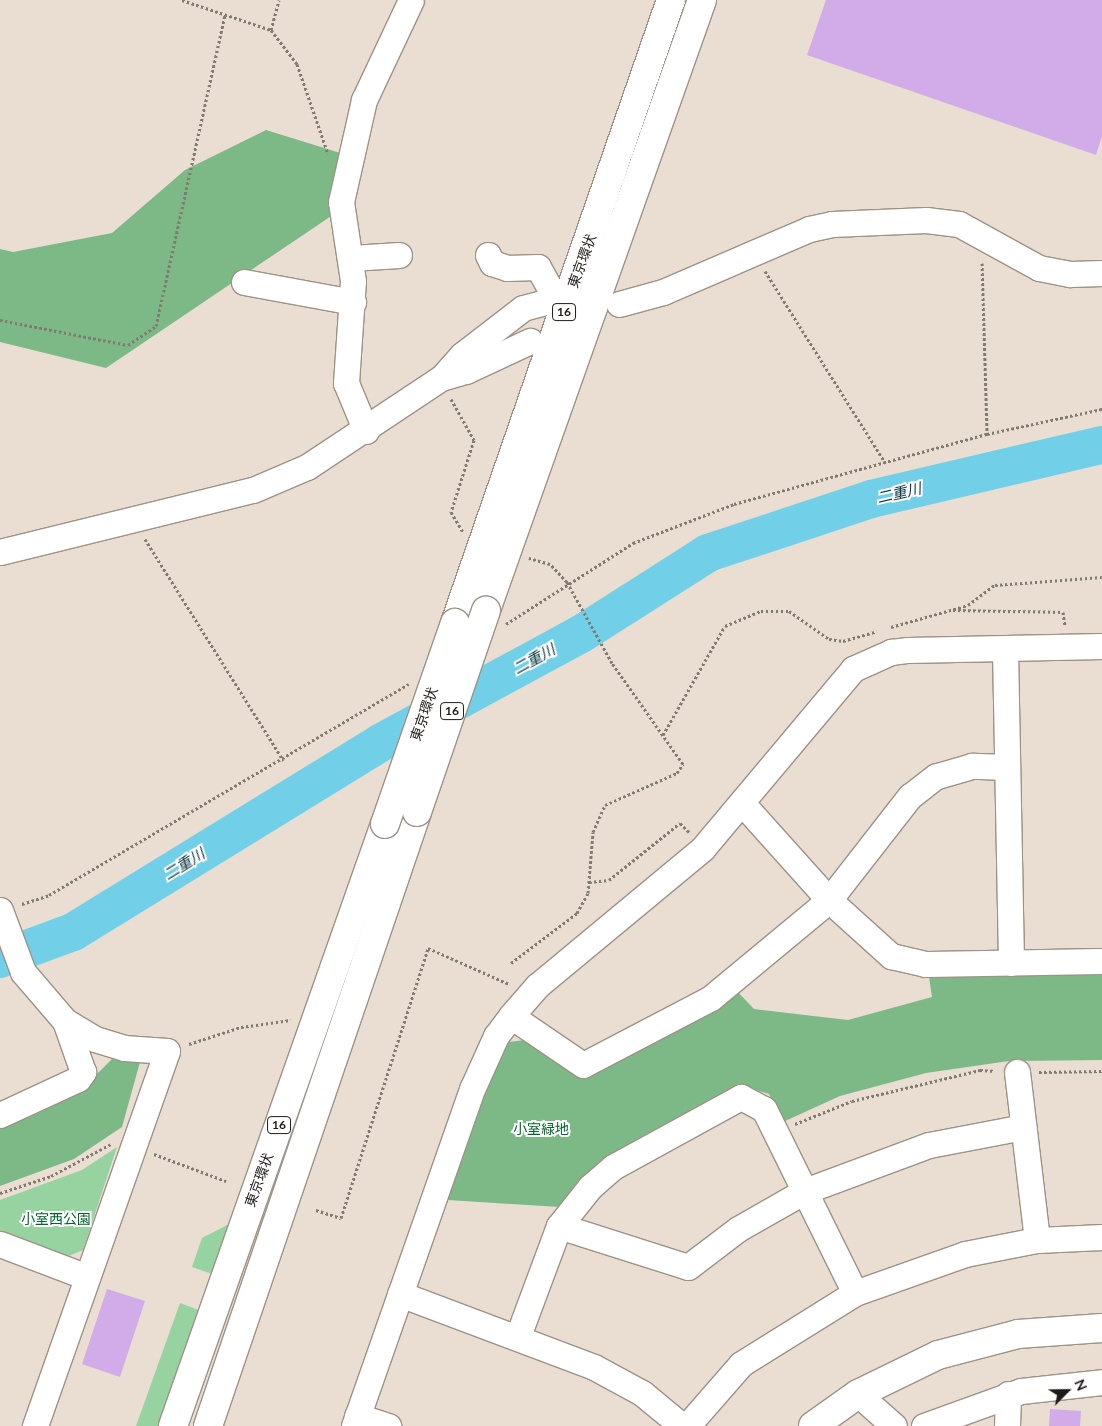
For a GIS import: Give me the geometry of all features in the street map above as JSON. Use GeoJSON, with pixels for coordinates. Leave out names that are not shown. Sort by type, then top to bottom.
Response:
{"type":"FeatureCollection","features":[{"type":"Feature","properties":{"kind":"main road","name":"東京環状"},"geometry":{"type":"LineString","coordinates":[[173,1426],[455,623],[562,301],[670,0]]}},
{"type":"Feature","properties":{"kind":"main road","name":"東京環状"},"geometry":{"type":"LineString","coordinates":[[208,1426],[418,812],[493,619],[702,0]]}},
{"type":"Feature","properties":{"kind":"main road"},"geometry":{"type":"LineString","coordinates":[[813,1426],[858,1394],[923,1362],[979,1343],[1052,1330],[1102,1328]]}},
{"type":"Feature","properties":{"kind":"street"},"geometry":{"type":"LineString","coordinates":[[366,431],[346,383],[353,302],[351,258],[341,202],[356,124],[411,0]]}},
{"type":"Feature","properties":{"kind":"street"},"geometry":{"type":"LineString","coordinates":[[620,304],[663,292],[810,229],[832,224],[926,220],[959,224],[988,238],[1039,268],[1070,274],[1102,273]]}},
{"type":"Feature","properties":{"kind":"street"},"geometry":{"type":"LineString","coordinates":[[351,258],[399,255]]}},
{"type":"Feature","properties":{"kind":"street"},"geometry":{"type":"LineString","coordinates":[[0,552],[253,490],[307,467],[366,431],[439,379],[462,355],[523,308],[562,301],[538,267],[507,268],[492,263],[488,255]]}},
{"type":"Feature","properties":{"kind":"street"},"geometry":{"type":"LineString","coordinates":[[244,282],[353,302]]}},
{"type":"Feature","properties":{"kind":"street"},"geometry":{"type":"LineString","coordinates":[[439,379],[466,371],[530,341]]}},
{"type":"Feature","properties":{"kind":"street"},"geometry":{"type":"LineString","coordinates":[[388,1426],[355,1421],[473,1087],[496,1036],[530,993],[702,848],[742,803],[853,669],[891,652],[1102,646]]}},
{"type":"Feature","properties":{"kind":"street"},"geometry":{"type":"LineString","coordinates":[[1005,649],[1011,963]]}},
{"type":"Feature","properties":{"kind":"street"},"geometry":{"type":"LineString","coordinates":[[511,1016],[583,1065],[711,998],[829,900],[910,796],[936,776],[972,766],[1006,767]]}},
{"type":"Feature","properties":{"kind":"street"},"geometry":{"type":"LineString","coordinates":[[742,803],[829,900],[879,948],[908,962],[1011,963],[1102,961]]}},
{"type":"Feature","properties":{"kind":"street"},"geometry":{"type":"LineString","coordinates":[[2,915],[23,972],[65,1021],[95,1039],[124,1048],[167,1052],[35,1426]]}},
{"type":"Feature","properties":{"kind":"street"},"geometry":{"type":"LineString","coordinates":[[0,1115],[78,1079],[83,1072],[65,1021]]}},
{"type":"Feature","properties":{"kind":"street"},"geometry":{"type":"LineString","coordinates":[[1017,1072],[1037,1240]]}},
{"type":"Feature","properties":{"kind":"street"},"geometry":{"type":"LineString","coordinates":[[518,1336],[559,1226],[590,1187],[613,1167],[741,1097],[764,1109],[855,1293]]}},
{"type":"Feature","properties":{"kind":"street"},"geometry":{"type":"LineString","coordinates":[[559,1226],[688,1267],[738,1229],[805,1191],[929,1145],[1024,1127]]}},
{"type":"Feature","properties":{"kind":"street"},"geometry":{"type":"LineString","coordinates":[[687,1426],[741,1364],[855,1293],[965,1254],[1037,1240],[1102,1237]]}},
{"type":"Feature","properties":{"kind":"street"},"geometry":{"type":"LineString","coordinates":[[0,1244],[87,1277]]}},
{"type":"Feature","properties":{"kind":"street"},"geometry":{"type":"LineString","coordinates":[[400,1294],[518,1336],[594,1367],[634,1389],[682,1426]]}},
{"type":"Feature","properties":{"kind":"street"},"geometry":{"type":"LineString","coordinates":[[924,1426],[1008,1394],[1102,1382]]}},
{"type":"Feature","properties":{"kind":"street"},"geometry":{"type":"LineString","coordinates":[[858,1394],[894,1426]]}},
{"type":"Feature","properties":{"kind":"street"},"geometry":{"type":"LineString","coordinates":[[1007,1426],[1008,1394]]}},
{"type":"Feature","properties":{"kind":"path"},"geometry":{"type":"LineString","coordinates":[[182,0],[271,30],[290,50],[308,89],[329,159]]}},
{"type":"Feature","properties":{"kind":"path"},"geometry":{"type":"LineString","coordinates":[[271,30],[279,0]]}},
{"type":"Feature","properties":{"kind":"path"},"geometry":{"type":"LineString","coordinates":[[0,320],[128,345],[156,326],[225,15]]}},
{"type":"Feature","properties":{"kind":"path"},"geometry":{"type":"LineString","coordinates":[[987,434],[982,259],[988,238]]}},
{"type":"Feature","properties":{"kind":"path"},"geometry":{"type":"LineString","coordinates":[[754,254],[885,462]]}},
{"type":"Feature","properties":{"kind":"path"},"geometry":{"type":"LineString","coordinates":[[439,379],[459,410],[474,440],[452,512],[463,532]]}},
{"type":"Feature","properties":{"kind":"path"},"geometry":{"type":"LineString","coordinates":[[493,619],[567,582],[633,543],[734,504],[987,434],[1102,409]]}},
{"type":"Feature","properties":{"kind":"path"},"geometry":{"type":"LineString","coordinates":[[132,519],[283,760]]}},
{"type":"Feature","properties":{"kind":"path"},"geometry":{"type":"LineString","coordinates":[[512,962],[577,913],[588,893],[593,832],[602,809],[677,774],[683,764],[612,663],[606,646],[567,582],[545,561],[528,558]]}},
{"type":"Feature","properties":{"kind":"path"},"geometry":{"type":"LineString","coordinates":[[663,735],[725,626],[761,611],[789,611],[829,639],[844,641],[968,605],[995,585],[1102,576]]}},
{"type":"Feature","properties":{"kind":"path"},"geometry":{"type":"LineString","coordinates":[[949,610],[1063,612],[1067,647]]}},
{"type":"Feature","properties":{"kind":"path"},"geometry":{"type":"LineString","coordinates":[[2,915],[49,896],[283,760],[414,680]]}},
{"type":"Feature","properties":{"kind":"path"},"geometry":{"type":"LineString","coordinates":[[589,882],[609,880],[680,822],[702,848]]}},
{"type":"Feature","properties":{"kind":"path"},"geometry":{"type":"LineString","coordinates":[[316,1210],[341,1218],[428,948],[530,993]]}},
{"type":"Feature","properties":{"kind":"path"},"geometry":{"type":"LineString","coordinates":[[167,1052],[241,1027],[284,1019],[312,1030]]}},
{"type":"Feature","properties":{"kind":"path"},"geometry":{"type":"LineString","coordinates":[[776,1132],[852,1101],[980,1070],[1017,1072],[1102,1071]]}},
{"type":"Feature","properties":{"kind":"green space"},"geometry":{"type":"Polygon","coordinates":[[[266,130],[350,156],[349,204],[106,368],[0,342],[0,249],[13,252],[112,233],[185,170],[266,130]]]}},
{"type":"Feature","properties":{"kind":"green space","name":"小室緑地"},"geometry":{"type":"Polygon","coordinates":[[[1102,975],[1102,1060],[1009,1061],[926,1073],[840,1096],[783,1122],[769,1094],[740,1085],[559,1207],[448,1200],[486,1089],[509,1042],[525,1040],[583,1079],[735,989],[754,1009],[848,1020],[932,997],[929,977],[1102,975]]]}},
{"type":"Feature","properties":{"kind":"green space"},"geometry":{"type":"Polygon","coordinates":[[[112,1059],[140,1062],[122,1127],[74,1159],[0,1186],[0,1128],[43,1111],[89,1082],[112,1059]]]}},
{"type":"Feature","properties":{"kind":"green space","name":"小室西公園"},"geometry":{"type":"Polygon","coordinates":[[[117,1147],[83,1250],[62,1259],[0,1233],[0,1200],[82,1170],[117,1147]]]}},
{"type":"Feature","properties":{"kind":"green space"},"geometry":{"type":"Polygon","coordinates":[[[235,1221],[218,1276],[192,1267],[202,1238],[235,1221]]]}},
{"type":"Feature","properties":{"kind":"green space"},"geometry":{"type":"Polygon","coordinates":[[[180,1303],[204,1312],[163,1426],[136,1426],[180,1303]]]}},
{"type":"Feature","properties":{"kind":"building"},"geometry":{"type":"Polygon","coordinates":[[[826,0],[1102,0],[1102,136],[1096,155],[807,55],[826,0]]]}},
{"type":"Feature","properties":{"kind":"building"},"geometry":{"type":"Polygon","coordinates":[[[107,1289],[145,1301],[120,1377],[82,1364],[107,1289]]]}},
{"type":"Feature","properties":{"kind":"building"},"geometry":{"type":"Polygon","coordinates":[[[1050,1409],[1081,1411],[1080,1426],[1049,1426],[1050,1409]]]}},
{"type":"Feature","properties":{"kind":"waterway","name":"二重川"},"geometry":{"type":"LineString","coordinates":[[0,959],[73,932],[380,743],[581,634],[708,553],[871,499],[1102,445]]}}]}
